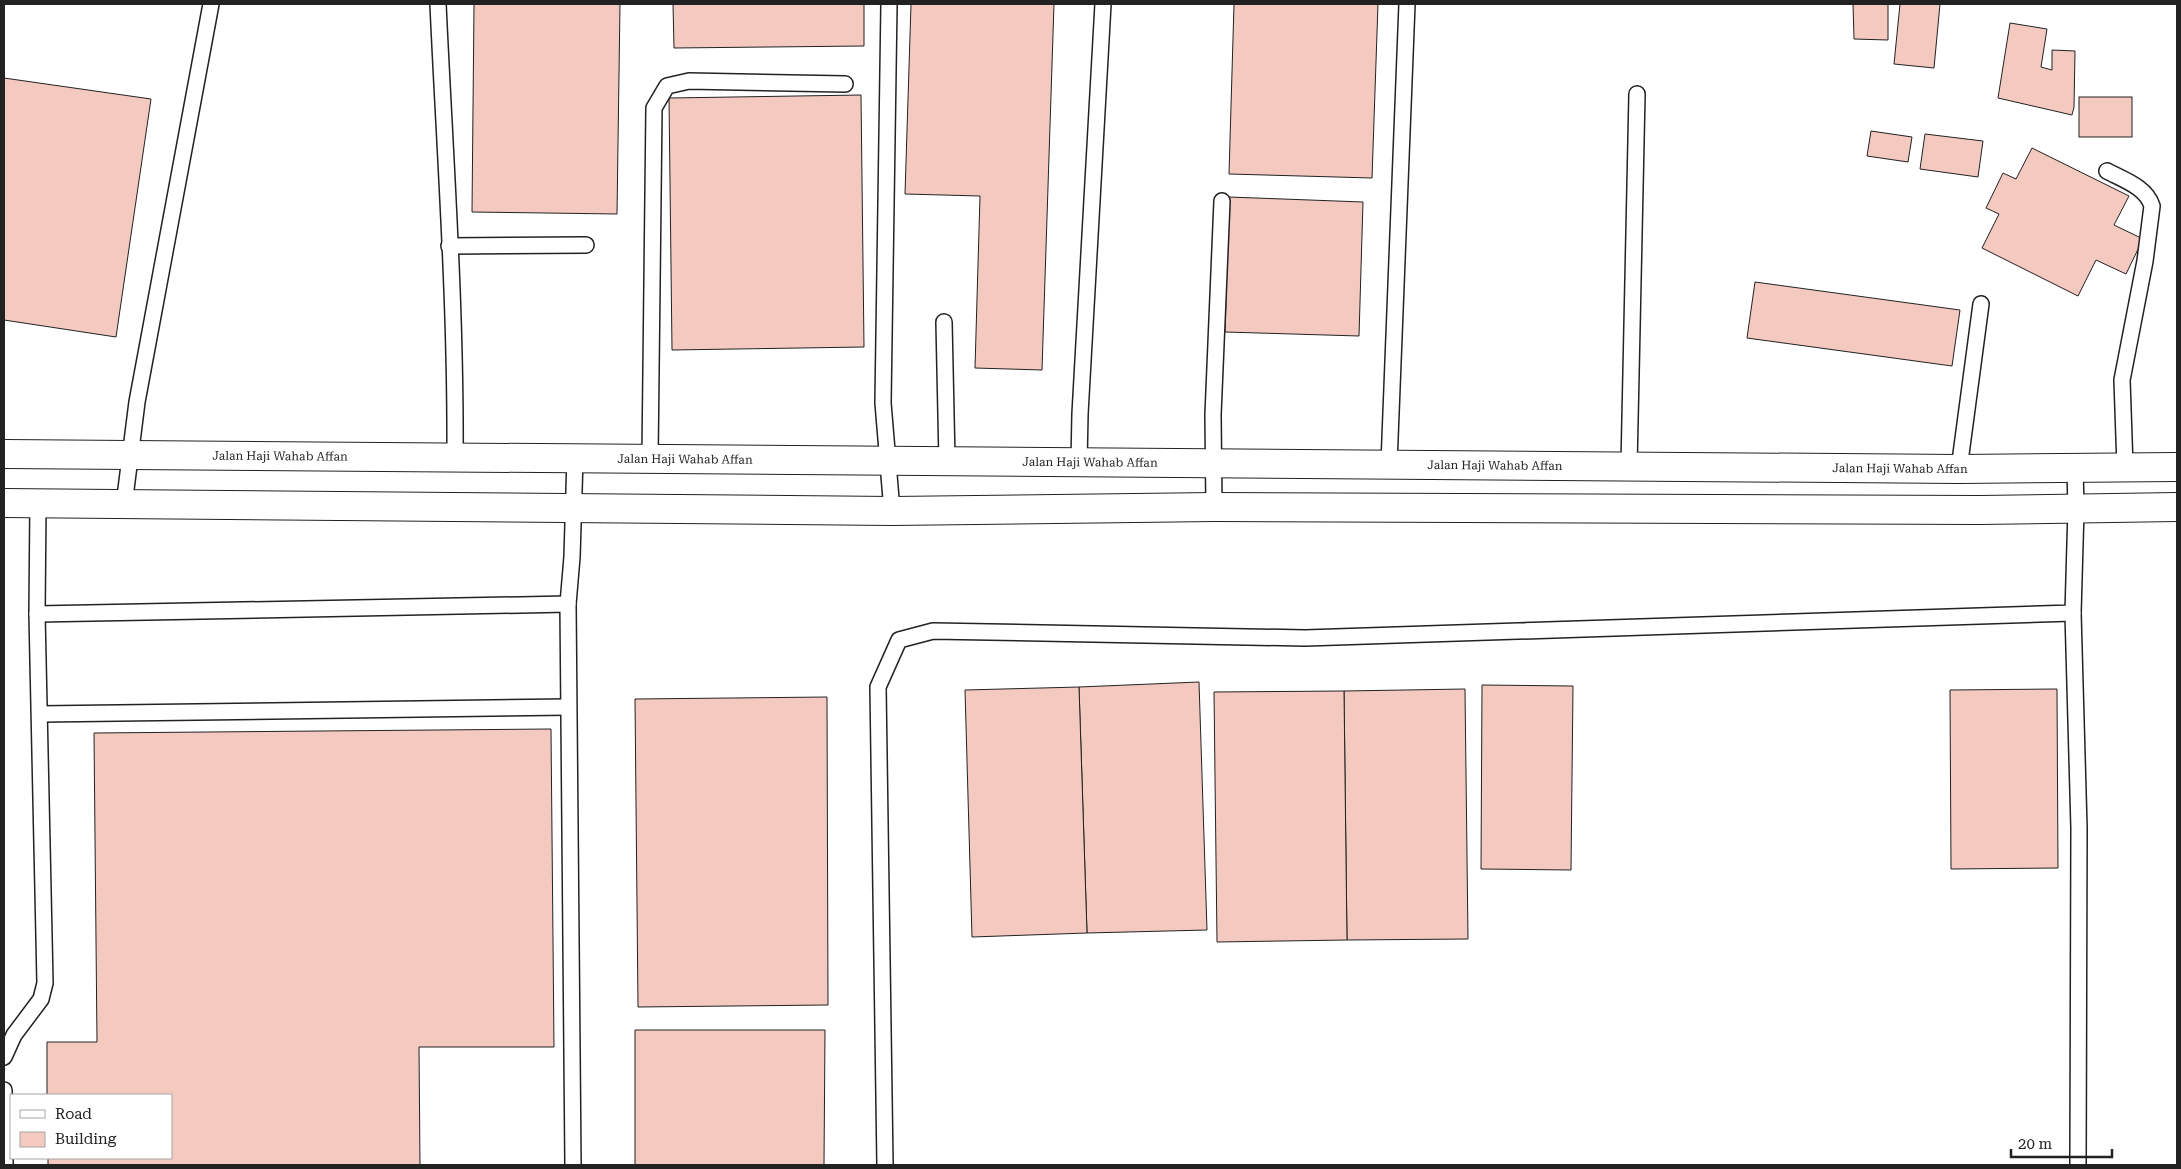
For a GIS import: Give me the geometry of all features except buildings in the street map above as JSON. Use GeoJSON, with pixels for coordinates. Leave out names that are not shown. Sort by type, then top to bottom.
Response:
{"type":"FeatureCollection","features":[{"type":"Feature","properties":{"kind":"street","name":"Jalan Haji Wahab Affan"},"geometry":{"type":"LineString","coordinates":[[4,454],[2074,469],[2177,467]]}},
{"type":"Feature","properties":{"kind":"street"},"geometry":{"type":"LineString","coordinates":[[4,504],[892,511],[1214,507],[2076,509],[2177,507]]}},
{"type":"Feature","properties":{"kind":"lane"},"geometry":{"type":"LineString","coordinates":[[124,505],[129,455],[139,393],[211,4]]}},
{"type":"Feature","properties":{"kind":"lane"},"geometry":{"type":"LineString","coordinates":[[438,4],[455,405],[454,457]]}},
{"type":"Feature","properties":{"kind":"lane"},"geometry":{"type":"LineString","coordinates":[[889,4],[883,403],[892,511]]}},
{"type":"Feature","properties":{"kind":"lane"},"geometry":{"type":"LineString","coordinates":[[1079,462],[1081,395],[1103,4]]}},
{"type":"Feature","properties":{"kind":"lane"},"geometry":{"type":"LineString","coordinates":[[1389,464],[1407,4]]}},
{"type":"Feature","properties":{"kind":"lane"},"geometry":{"type":"LineString","coordinates":[[650,458],[654,108],[667,86],[689,81],[845,84]]}},
{"type":"Feature","properties":{"kind":"lane"},"geometry":{"type":"LineString","coordinates":[[1629,466],[1637,94]]}},
{"type":"Feature","properties":{"kind":"lane"},"geometry":{"type":"LineString","coordinates":[[2107,171],[2143,190],[2150,198],[2152,206],[2145,261],[2122,380],[2125,467]]}},
{"type":"Feature","properties":{"kind":"lane"},"geometry":{"type":"LineString","coordinates":[[1214,507],[1213,415],[1222,201]]}},
{"type":"Feature","properties":{"kind":"lane"},"geometry":{"type":"LineString","coordinates":[[449,246],[586,245]]}},
{"type":"Feature","properties":{"kind":"lane"},"geometry":{"type":"LineString","coordinates":[[1959,468],[1981,304]]}},
{"type":"Feature","properties":{"kind":"lane"},"geometry":{"type":"LineString","coordinates":[[944,322],[947,461]]}},
{"type":"Feature","properties":{"kind":"lane"},"geometry":{"type":"LineString","coordinates":[[573,1165],[568,604],[575,458]]}},
{"type":"Feature","properties":{"kind":"lane"},"geometry":{"type":"LineString","coordinates":[[2074,469],[2076,509],[2073,613],[2079,828],[2078,1165]]}},
{"type":"Feature","properties":{"kind":"lane"},"geometry":{"type":"LineString","coordinates":[[4,1057],[14,1035],[41,998],[45,983],[37,614],[38,504]]}},
{"type":"Feature","properties":{"kind":"lane"},"geometry":{"type":"LineString","coordinates":[[37,614],[568,604]]}},
{"type":"Feature","properties":{"kind":"lane"},"geometry":{"type":"LineString","coordinates":[[885,1165],[878,687],[898,640],[934,631],[1305,638],[2073,613]]}},
{"type":"Feature","properties":{"kind":"lane"},"geometry":{"type":"LineString","coordinates":[[40,714],[568,707]]}},
{"type":"Feature","properties":{"kind":"lane"},"geometry":{"type":"LineString","coordinates":[[4,1090],[5,1165]]}}]}
